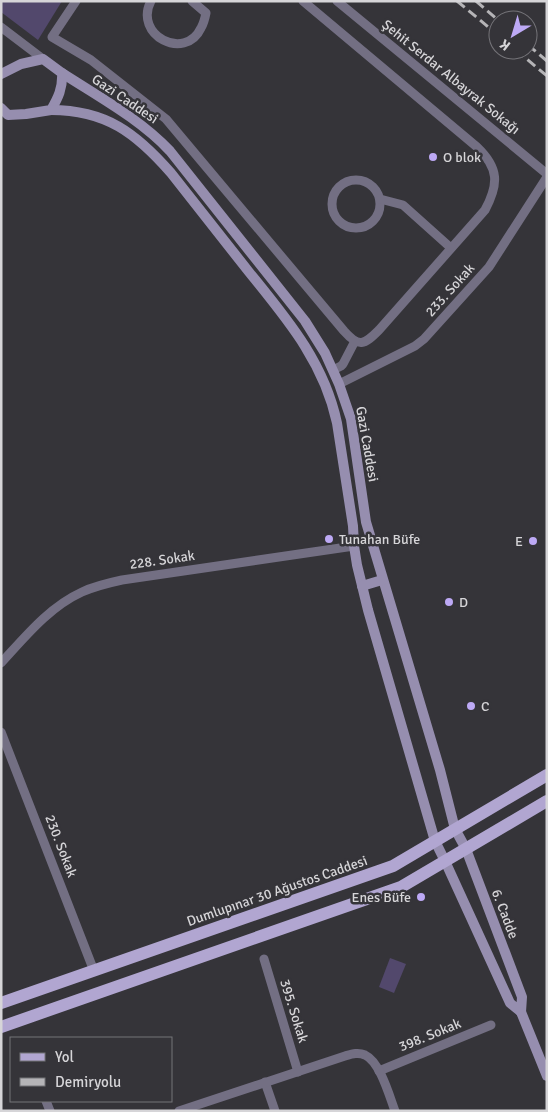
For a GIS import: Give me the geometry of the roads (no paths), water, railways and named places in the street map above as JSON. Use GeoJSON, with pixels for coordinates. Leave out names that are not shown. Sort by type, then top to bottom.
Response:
{"type":"FeatureCollection","features":[{"type":"Feature","properties":{"kind":"main road","name":"Gazi Caddesi"},"geometry":{"type":"LineString","coordinates":[[42,59],[126,114],[151,132],[170,151],[305,321],[333,370],[351,419],[366,522],[440,770],[455,829]]}},
{"type":"Feature","properties":{"kind":"main road"},"geometry":{"type":"LineString","coordinates":[[1,74],[21,64],[42,59]]}},
{"type":"Feature","properties":{"kind":"main road"},"geometry":{"type":"LineString","coordinates":[[51,110],[61,90],[62,73]]}},
{"type":"Feature","properties":{"kind":"main road","name":"Gazi Caddesi"},"geometry":{"type":"LineString","coordinates":[[3,114],[26,114],[51,110],[84,112],[123,128],[138,139],[171,173],[294,329],[312,358],[334,406],[353,526],[354,546],[362,586],[435,841]]}},
{"type":"Feature","properties":{"kind":"main road"},"geometry":{"type":"LineString","coordinates":[[321,375],[333,370]]}},
{"type":"Feature","properties":{"kind":"main road"},"geometry":{"type":"LineString","coordinates":[[362,586],[382,580]]}},
{"type":"Feature","properties":{"kind":"main road","name":"Dumlupınar 30 Ağustos Caddesi"},"geometry":{"type":"LineString","coordinates":[[1,1003],[393,866],[547,775]]}},
{"type":"Feature","properties":{"kind":"main road"},"geometry":{"type":"LineString","coordinates":[[1,1028],[401,887],[547,801]]}},
{"type":"Feature","properties":{"kind":"main road","name":"6. Cadde"},"geometry":{"type":"LineString","coordinates":[[455,829],[466,849],[522,998],[521,1012]]}},
{"type":"Feature","properties":{"kind":"main road","name":"6. Cadde"},"geometry":{"type":"LineString","coordinates":[[435,841],[510,1002],[521,1012],[547,1076]]}},
{"type":"Feature","properties":{"kind":"street"},"geometry":{"type":"LineString","coordinates":[[76,1],[52,37],[91,60],[166,119],[344,331],[355,341],[360,343],[366,342],[485,210],[492,196],[495,180],[493,168],[486,155],[303,1]]}},
{"type":"Feature","properties":{"kind":"street"},"geometry":{"type":"LineString","coordinates":[[151,1],[148,23],[152,31],[158,38],[175,44],[184,43],[192,39],[202,28],[206,13],[192,1]]}},
{"type":"Feature","properties":{"kind":"street","name":"Şehit Serdar Albayrak Sokağı"},"geometry":{"type":"LineString","coordinates":[[337,1],[547,175]]}},
{"type":"Feature","properties":{"kind":"street"},"geometry":{"type":"LineString","coordinates":[[1,27],[42,59]]}},
{"type":"Feature","properties":{"kind":"street","name":"233. Sokak"},"geometry":{"type":"LineString","coordinates":[[339,384],[415,346],[424,339],[489,267],[547,175]]}},
{"type":"Feature","properties":{"kind":"street"},"geometry":{"type":"LineString","coordinates":[[356,180],[364,182],[377,192],[380,199],[380,207],[374,221],[361,228],[346,226],[335,216],[333,200],[336,192],[348,182],[356,180]]}},
{"type":"Feature","properties":{"kind":"street"},"geometry":{"type":"LineString","coordinates":[[380,199],[403,205],[451,248]]}},
{"type":"Feature","properties":{"kind":"street"},"geometry":{"type":"LineString","coordinates":[[333,370],[343,364],[355,341]]}},
{"type":"Feature","properties":{"kind":"street","name":"228. Sokak"},"geometry":{"type":"LineString","coordinates":[[1,663],[55,609],[76,595],[92,588],[122,580],[354,546]]}},
{"type":"Feature","properties":{"kind":"street","name":"230. Sokak"},"geometry":{"type":"LineString","coordinates":[[1,732],[94,971]]}},
{"type":"Feature","properties":{"kind":"street","name":"395. Sokak"},"geometry":{"type":"LineString","coordinates":[[264,959],[298,1072]]}},
{"type":"Feature","properties":{"kind":"street","name":"398. Sokak"},"geometry":{"type":"LineString","coordinates":[[379,1071],[491,1025]]}},
{"type":"Feature","properties":{"kind":"street"},"geometry":{"type":"LineString","coordinates":[[179,1111],[360,1053],[375,1063],[395,1111]]}},
{"type":"Feature","properties":{"kind":"street"},"geometry":{"type":"LineString","coordinates":[[266,1082],[274,1111]]}},
{"type":"Feature","properties":{"kind":"railway"},"geometry":{"type":"LineString","coordinates":[[457,1],[488,27]]}},
{"type":"Feature","properties":{"kind":"railway"},"geometry":{"type":"LineString","coordinates":[[476,1],[488,11]]}},
{"type":"Feature","properties":{"kind":"railway"},"geometry":{"type":"LineString","coordinates":[[538,53],[547,61]]}},
{"type":"Feature","properties":{"kind":"railway"},"geometry":{"type":"LineString","coordinates":[[528,60],[547,76]]}},
{"type":"Feature","properties":{"kind":"place","name":"O blok"},"geometry":{"type":"Point","coordinates":[433,157]}},
{"type":"Feature","properties":{"kind":"place","name":"Tunahan Büfe"},"geometry":{"type":"Point","coordinates":[329,539]}},
{"type":"Feature","properties":{"kind":"place","name":"E"},"geometry":{"type":"Point","coordinates":[533,541]}},
{"type":"Feature","properties":{"kind":"place","name":"D"},"geometry":{"type":"Point","coordinates":[449,602]}},
{"type":"Feature","properties":{"kind":"place","name":"C"},"geometry":{"type":"Point","coordinates":[471,706]}},
{"type":"Feature","properties":{"kind":"place","name":"Enes Büfe"},"geometry":{"type":"Point","coordinates":[421,897]}}]}
